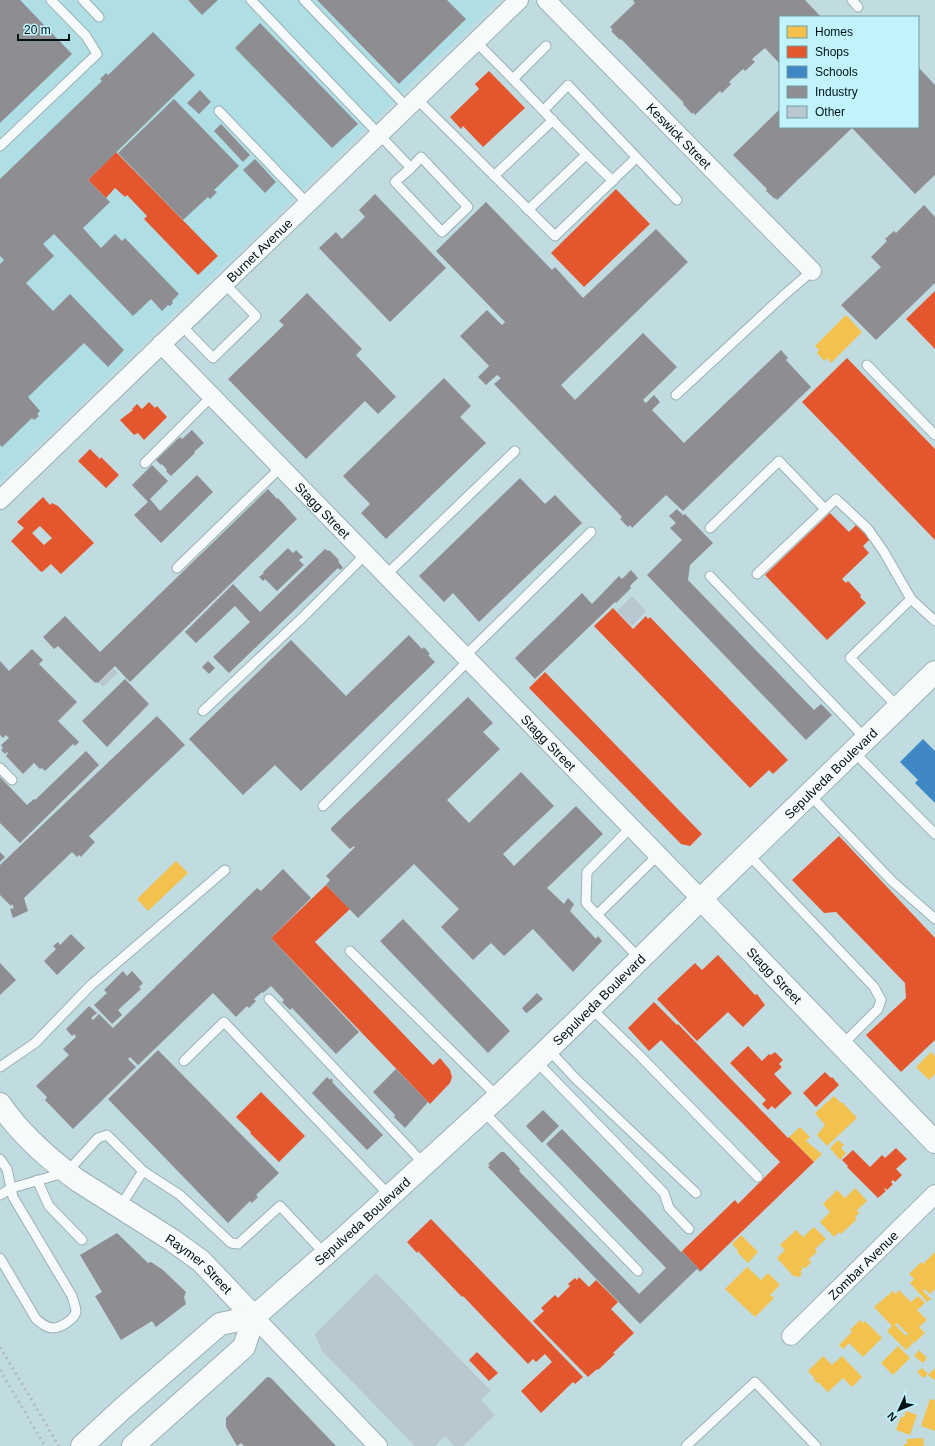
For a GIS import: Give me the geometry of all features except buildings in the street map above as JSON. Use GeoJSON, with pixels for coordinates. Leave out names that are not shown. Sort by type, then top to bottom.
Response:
{"type":"FeatureCollection","features":[{"type":"Feature","properties":{"kind":"main road","name":"Sepulveda Boulevard"},"geometry":{"type":"LineString","coordinates":[[82,1446],[122,1409],[220,1324],[254,1317],[390,1196],[591,1008],[935,672]]}},
{"type":"Feature","properties":{"kind":"main road","name":"Stagg Street"},"geometry":{"type":"LineString","coordinates":[[701,899],[935,1142]]}},
{"type":"Feature","properties":{"kind":"main road","name":"Raymer Street"},"geometry":{"type":"LineString","coordinates":[[0,1104],[27,1136],[67,1172],[77,1180],[172,1240],[201,1261],[254,1317]]}},
{"type":"Feature","properties":{"kind":"main road"},"geometry":{"type":"LineString","coordinates":[[132,1446],[244,1347],[254,1317]]}},
{"type":"Feature","properties":{"kind":"street","name":"Burnet Avenue"},"geometry":{"type":"LineString","coordinates":[[0,500],[378,134],[519,0]]}},
{"type":"Feature","properties":{"kind":"street","name":"Keswick Street"},"geometry":{"type":"LineString","coordinates":[[546,0],[812,271]]}},
{"type":"Feature","properties":{"kind":"street","name":"Stagg Street"},"geometry":{"type":"LineString","coordinates":[[161,344],[701,899]]}},
{"type":"Feature","properties":{"kind":"street","name":"Zombar Avenue"},"geometry":{"type":"LineString","coordinates":[[791,1336],[935,1194]]}},
{"type":"Feature","properties":{"kind":"street","name":"Raymer Street"},"geometry":{"type":"LineString","coordinates":[[254,1317],[378,1446]]}},
{"type":"Feature","properties":{"kind":"lane"},"geometry":{"type":"LineString","coordinates":[[0,146],[97,54],[86,36],[51,0]]}},
{"type":"Feature","properties":{"kind":"lane"},"geometry":{"type":"LineString","coordinates":[[83,0],[99,17]]}},
{"type":"Feature","properties":{"kind":"lane"},"geometry":{"type":"LineString","coordinates":[[250,0],[410,168]]}},
{"type":"Feature","properties":{"kind":"lane"},"geometry":{"type":"LineString","coordinates":[[304,0],[411,103],[494,176],[555,236],[636,158]]}},
{"type":"Feature","properties":{"kind":"lane"},"geometry":{"type":"LineString","coordinates":[[475,41],[613,181]]}},
{"type":"Feature","properties":{"kind":"lane"},"geometry":{"type":"LineString","coordinates":[[513,79],[546,46]]}},
{"type":"Feature","properties":{"kind":"lane"},"geometry":{"type":"LineString","coordinates":[[544,110],[568,85],[677,200]]}},
{"type":"Feature","properties":{"kind":"lane"},"geometry":{"type":"LineString","coordinates":[[219,111],[307,203]]}},
{"type":"Feature","properties":{"kind":"lane"},"geometry":{"type":"LineString","coordinates":[[494,176],[553,120]]}},
{"type":"Feature","properties":{"kind":"lane"},"geometry":{"type":"LineString","coordinates":[[528,210],[586,155]]}},
{"type":"Feature","properties":{"kind":"lane"},"geometry":{"type":"LineString","coordinates":[[421,157],[468,207],[442,232],[395,182],[410,168],[421,157]]}},
{"type":"Feature","properties":{"kind":"lane"},"geometry":{"type":"LineString","coordinates":[[676,395],[812,271]]}},
{"type":"Feature","properties":{"kind":"lane"},"geometry":{"type":"LineString","coordinates":[[181,325],[213,358],[256,316],[224,283]]}},
{"type":"Feature","properties":{"kind":"lane"},"geometry":{"type":"LineString","coordinates":[[867,365],[935,435]]}},
{"type":"Feature","properties":{"kind":"lane"},"geometry":{"type":"LineString","coordinates":[[145,463],[212,396]]}},
{"type":"Feature","properties":{"kind":"lane"},"geometry":{"type":"LineString","coordinates":[[386,575],[515,451]]}},
{"type":"Feature","properties":{"kind":"lane"},"geometry":{"type":"LineString","coordinates":[[710,528],[779,461],[825,509]]}},
{"type":"Feature","properties":{"kind":"lane"},"geometry":{"type":"LineString","coordinates":[[177,568],[281,467]]}},
{"type":"Feature","properties":{"kind":"lane"},"geometry":{"type":"LineString","coordinates":[[757,574],[836,499],[868,529],[884,552],[911,599],[935,621]]}},
{"type":"Feature","properties":{"kind":"lane"},"geometry":{"type":"LineString","coordinates":[[323,806],[591,532]]}},
{"type":"Feature","properties":{"kind":"lane"},"geometry":{"type":"LineString","coordinates":[[203,711],[366,554]]}},
{"type":"Feature","properties":{"kind":"lane"},"geometry":{"type":"LineString","coordinates":[[710,576],[859,745],[935,834]]}},
{"type":"Feature","properties":{"kind":"lane"},"geometry":{"type":"LineString","coordinates":[[899,708],[850,658],[911,599]]}},
{"type":"Feature","properties":{"kind":"lane"},"geometry":{"type":"LineString","coordinates":[[0,768],[12,780]]}},
{"type":"Feature","properties":{"kind":"lane"},"geometry":{"type":"LineString","coordinates":[[809,794],[892,881],[935,919]]}},
{"type":"Feature","properties":{"kind":"lane"},"geometry":{"type":"LineString","coordinates":[[632,827],[587,872],[586,903],[640,959]]}},
{"type":"Feature","properties":{"kind":"lane"},"geometry":{"type":"LineString","coordinates":[[748,854],[874,988],[880,1000],[878,1009],[842,1045]]}},
{"type":"Feature","properties":{"kind":"lane"},"geometry":{"type":"LineString","coordinates":[[597,914],[658,855]]}},
{"type":"Feature","properties":{"kind":"lane"},"geometry":{"type":"LineString","coordinates":[[0,1067],[35,1043],[91,985],[225,870]]}},
{"type":"Feature","properties":{"kind":"lane"},"geometry":{"type":"LineString","coordinates":[[350,951],[490,1104],[638,1271]]}},
{"type":"Feature","properties":{"kind":"lane"},"geometry":{"type":"LineString","coordinates":[[270,999],[424,1164]]}},
{"type":"Feature","properties":{"kind":"lane"},"geometry":{"type":"LineString","coordinates":[[591,1008],[758,1177]]}},
{"type":"Feature","properties":{"kind":"lane"},"geometry":{"type":"LineString","coordinates":[[184,1061],[224,1022],[390,1196]]}},
{"type":"Feature","properties":{"kind":"lane"},"geometry":{"type":"LineString","coordinates":[[542,1055],[576,1079],[696,1193]]}},
{"type":"Feature","properties":{"kind":"lane"},"geometry":{"type":"LineString","coordinates":[[542,1055],[664,1193],[669,1208],[689,1229]]}},
{"type":"Feature","properties":{"kind":"lane"},"geometry":{"type":"LineString","coordinates":[[0,1195],[12,1188],[67,1172],[98,1138],[107,1135],[143,1171],[180,1195],[231,1243],[238,1244],[280,1206],[326,1254]]}},
{"type":"Feature","properties":{"kind":"lane"},"geometry":{"type":"LineString","coordinates":[[0,1159],[7,1169],[13,1197],[72,1296],[76,1312],[73,1318],[62,1325],[52,1328],[44,1326],[36,1319],[0,1258]]}},
{"type":"Feature","properties":{"kind":"lane"},"geometry":{"type":"LineString","coordinates":[[120,1207],[143,1171]]}},
{"type":"Feature","properties":{"kind":"lane"},"geometry":{"type":"LineString","coordinates":[[37,1180],[49,1206],[82,1240]]}},
{"type":"Feature","properties":{"kind":"lane"},"geometry":{"type":"LineString","coordinates":[[686,1446],[755,1382],[816,1446]]}},
{"type":"Feature","properties":{"kind":"shaded area"},"geometry":{"type":"Polygon","coordinates":[[[0,0],[499,0],[0,482],[0,0]]]}},
{"type":"Feature","properties":{"kind":"railway"},"geometry":{"type":"LineString","coordinates":[[0,1347],[59,1446]]}},
{"type":"Feature","properties":{"kind":"railway"},"geometry":{"type":"LineString","coordinates":[[0,1370],[45,1446]]}}]}
